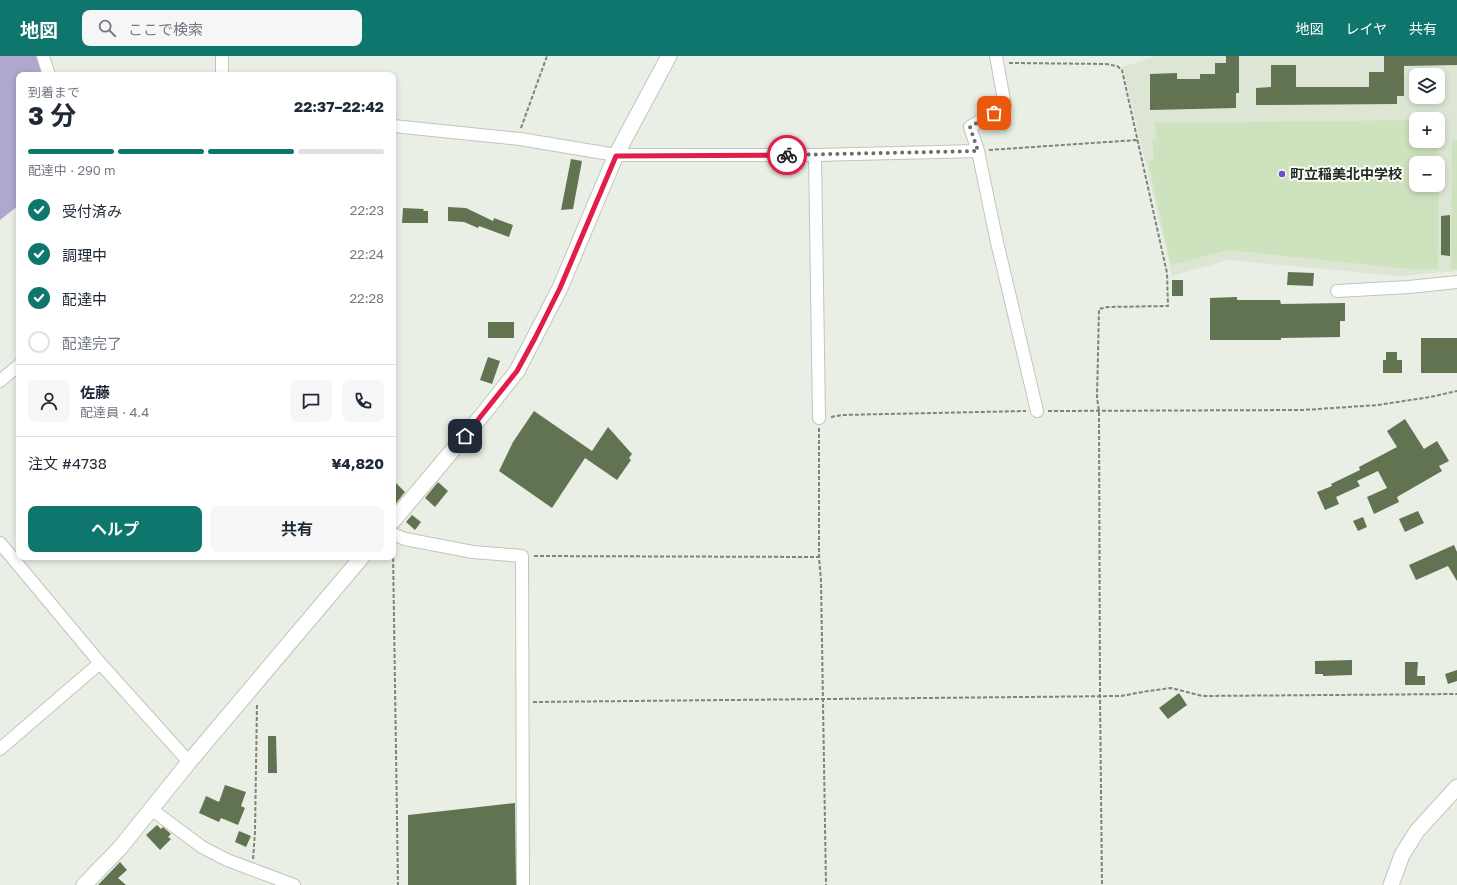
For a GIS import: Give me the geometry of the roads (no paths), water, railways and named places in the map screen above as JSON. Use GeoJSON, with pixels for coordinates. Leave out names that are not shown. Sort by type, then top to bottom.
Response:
{"type":"FeatureCollection","features":[{"type":"Feature","properties":{"kind":"street"},"geometry":{"type":"LineString","coordinates":[[43,56],[48,72]]}},
{"type":"Feature","properties":{"kind":"street"},"geometry":{"type":"LineString","coordinates":[[222,56],[222,72]]}},
{"type":"Feature","properties":{"kind":"street"},"geometry":{"type":"LineString","coordinates":[[396,517],[484,413],[517,371],[560,288],[616,156],[669,56]]}},
{"type":"Feature","properties":{"kind":"street"},"geometry":{"type":"LineString","coordinates":[[996,59],[1005,106],[970,127],[978,151],[996,238],[1037,411]]}},
{"type":"Feature","properties":{"kind":"street"},"geometry":{"type":"LineString","coordinates":[[396,126],[520,139],[616,156],[815,155],[978,151]]}},
{"type":"Feature","properties":{"kind":"street"},"geometry":{"type":"LineString","coordinates":[[815,155],[818,418]]}},
{"type":"Feature","properties":{"kind":"street"},"geometry":{"type":"LineString","coordinates":[[1337,291],[1409,287],[1457,282]]}},
{"type":"Feature","properties":{"kind":"street"},"geometry":{"type":"LineString","coordinates":[[0,381],[16,368]]}},
{"type":"Feature","properties":{"kind":"street"},"geometry":{"type":"LineString","coordinates":[[396,535],[405,539],[473,552],[522,556],[523,885]]}},
{"type":"Feature","properties":{"kind":"street"},"geometry":{"type":"LineString","coordinates":[[0,543],[100,663],[189,762]]}},
{"type":"Feature","properties":{"kind":"street"},"geometry":{"type":"LineString","coordinates":[[84,885],[120,848],[189,762],[359,560]]}},
{"type":"Feature","properties":{"kind":"street"},"geometry":{"type":"LineString","coordinates":[[0,749],[100,663]]}},
{"type":"Feature","properties":{"kind":"street"},"geometry":{"type":"LineString","coordinates":[[1391,885],[1402,855],[1417,831],[1457,787]]}},
{"type":"Feature","properties":{"kind":"street"},"geometry":{"type":"LineString","coordinates":[[151,809],[202,847],[227,860],[294,885]]}},
{"type":"Feature","properties":{"kind":"place","name":"町立稲美北中学校"},"geometry":{"type":"Point","coordinates":[1282,174]}}]}
